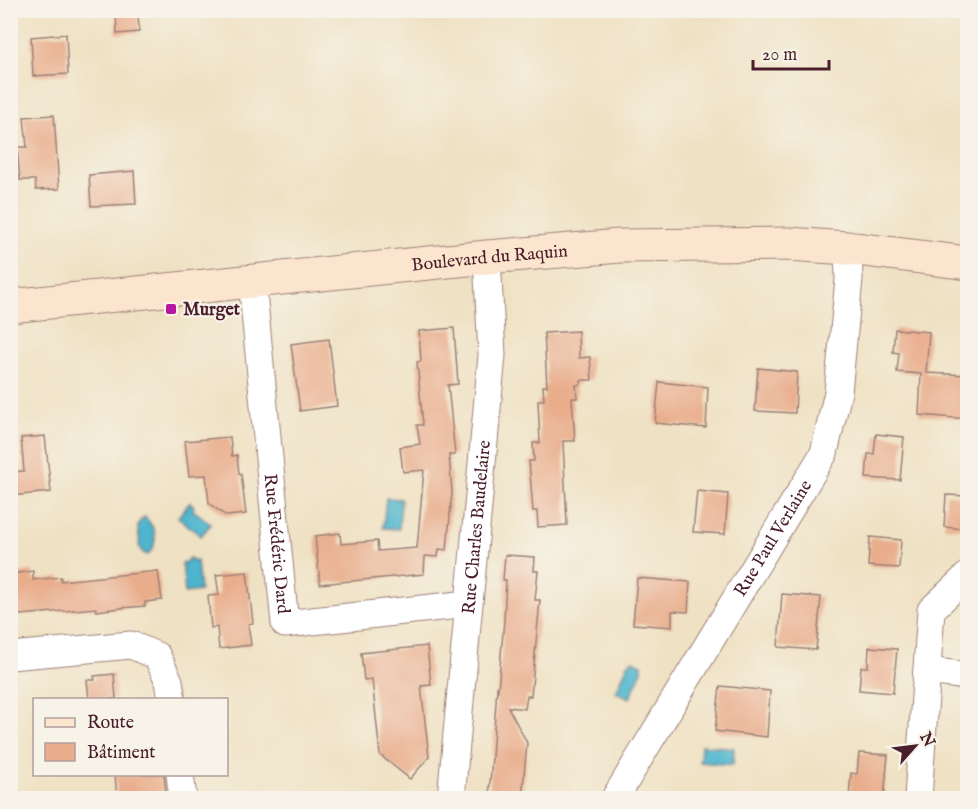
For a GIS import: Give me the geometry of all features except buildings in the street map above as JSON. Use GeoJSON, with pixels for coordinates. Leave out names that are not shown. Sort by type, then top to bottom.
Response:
{"type":"FeatureCollection","features":[{"type":"Feature","properties":{"kind":"street","name":"Boulevard du Raquin"},"geometry":{"type":"LineString","coordinates":[[10,306],[252,280],[620,246],[757,244],[848,248],[968,263]]}},
{"type":"Feature","properties":{"kind":"street","name":"Rue Paul Verlaine"},"geometry":{"type":"LineString","coordinates":[[615,798],[824,453],[838,392],[849,279],[848,248]]}},
{"type":"Feature","properties":{"kind":"street","name":"Rue Charles Baudelaire"},"geometry":{"type":"LineString","coordinates":[[451,798],[492,355],[487,257]]}},
{"type":"Feature","properties":{"kind":"street","name":"Rue Frédéric Dard"},"geometry":{"type":"LineString","coordinates":[[252,280],[285,624],[468,604]]}},
{"type":"Feature","properties":{"kind":"street"},"geometry":{"type":"LineString","coordinates":[[918,798],[931,610],[968,575]]}},
{"type":"Feature","properties":{"kind":"street"},"geometry":{"type":"LineString","coordinates":[[10,656],[131,645],[157,656],[170,681],[172,698]]}},
{"type":"Feature","properties":{"kind":"street"},"geometry":{"type":"LineString","coordinates":[[927,671],[968,676]]}},
{"type":"Feature","properties":{"kind":"street"},"geometry":{"type":"LineString","coordinates":[[180,776],[183,798]]}},
{"type":"Feature","properties":{"kind":"water"},"geometry":{"type":"Polygon","coordinates":[[[386,498],[401,499],[399,529],[383,528],[386,498]]]}},
{"type":"Feature","properties":{"kind":"water"},"geometry":{"type":"Polygon","coordinates":[[[190,502],[194,506],[192,509],[211,524],[201,536],[178,517],[190,502]]]}},
{"type":"Feature","properties":{"kind":"water"},"geometry":{"type":"Polygon","coordinates":[[[145,517],[152,526],[155,536],[154,546],[148,555],[139,547],[138,527],[145,517]]]}},
{"type":"Feature","properties":{"kind":"water"},"geometry":{"type":"Polygon","coordinates":[[[189,558],[193,562],[197,561],[200,591],[185,593],[182,563],[189,558]]]}},
{"type":"Feature","properties":{"kind":"water"},"geometry":{"type":"Polygon","coordinates":[[[632,660],[642,664],[642,670],[630,698],[616,692],[632,660]]]}},
{"type":"Feature","properties":{"kind":"water"},"geometry":{"type":"Polygon","coordinates":[[[701,745],[734,748],[733,765],[700,762],[701,745]]]}},
{"type":"Feature","properties":{"kind":"place","name":"Murget"},"geometry":{"type":"Point","coordinates":[171,309]}}]}
